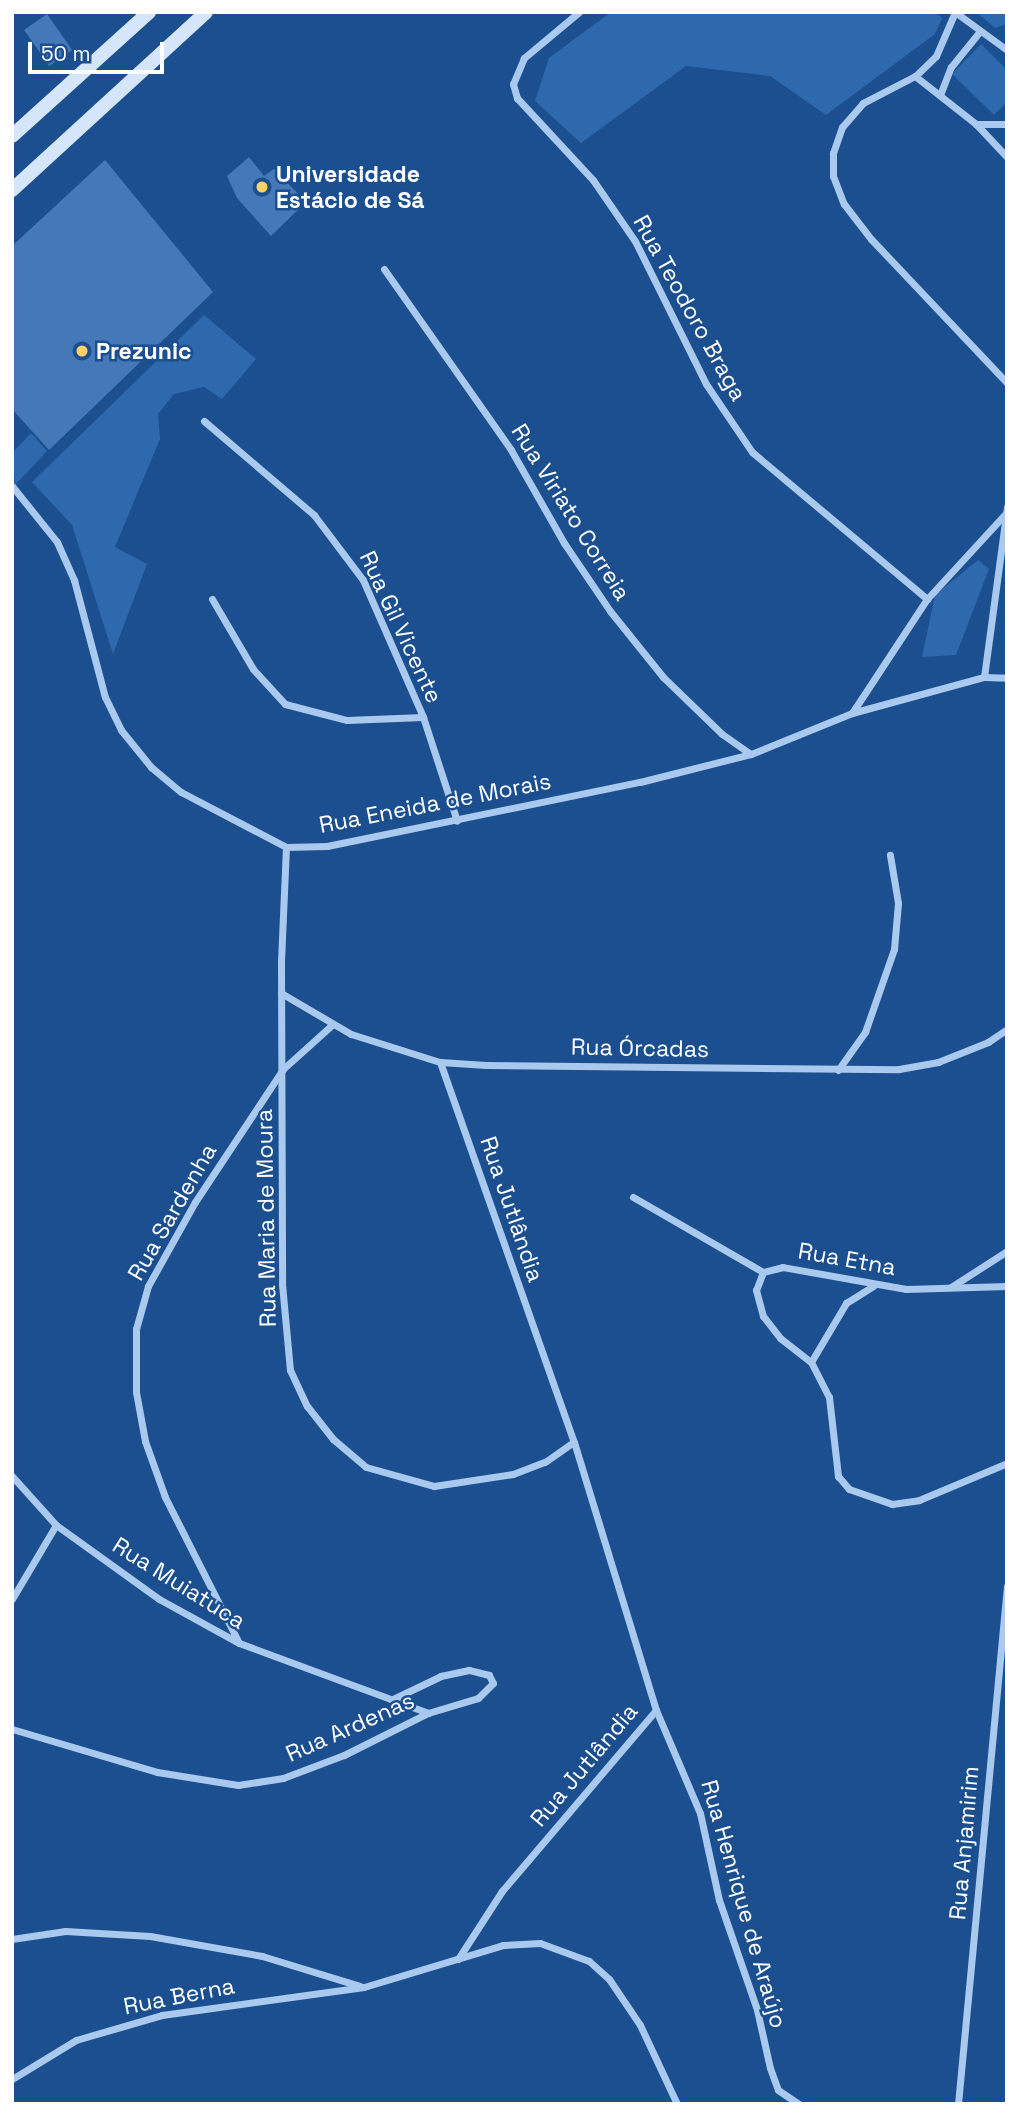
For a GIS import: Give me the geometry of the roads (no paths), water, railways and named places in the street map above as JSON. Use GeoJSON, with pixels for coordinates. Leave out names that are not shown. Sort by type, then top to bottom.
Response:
{"type":"FeatureCollection","features":[{"type":"Feature","properties":{"kind":"main road"},"geometry":{"type":"LineString","coordinates":[[12,136],[149,12]]}},
{"type":"Feature","properties":{"kind":"main road"},"geometry":{"type":"LineString","coordinates":[[12,190],[206,12]]}},
{"type":"Feature","properties":{"kind":"street","name":"Rua Teodoro Braga"},"geometry":{"type":"LineString","coordinates":[[579,12],[524,58],[513,84],[517,98],[593,180],[635,242],[706,384],[752,452],[928,599]]}},
{"type":"Feature","properties":{"kind":"street"},"geometry":{"type":"LineString","coordinates":[[1007,50],[955,12],[936,56],[915,76],[863,103],[842,127],[833,153],[833,176],[844,204],[871,239],[1007,383]]}},
{"type":"Feature","properties":{"kind":"street"},"geometry":{"type":"LineString","coordinates":[[940,95],[951,67],[980,31]]}},
{"type":"Feature","properties":{"kind":"street"},"geometry":{"type":"LineString","coordinates":[[936,56],[951,67]]}},
{"type":"Feature","properties":{"kind":"street"},"geometry":{"type":"LineString","coordinates":[[915,76],[976,124],[1007,157]]}},
{"type":"Feature","properties":{"kind":"street"},"geometry":{"type":"LineString","coordinates":[[976,124],[1007,124]]}},
{"type":"Feature","properties":{"kind":"street","name":"Rua Viriato Correia"},"geometry":{"type":"LineString","coordinates":[[384,269],[511,450],[564,543],[610,611],[663,677],[722,734],[751,754]]}},
{"type":"Feature","properties":{"kind":"street","name":"Rua Gil Vicente"},"geometry":{"type":"LineString","coordinates":[[205,421],[314,515],[343,549],[363,580],[423,717],[457,821]]}},
{"type":"Feature","properties":{"kind":"street"},"geometry":{"type":"LineString","coordinates":[[12,486],[57,542],[74,580],[105,697],[121,730],[151,767],[181,792],[286,847]]}},
{"type":"Feature","properties":{"kind":"street"},"geometry":{"type":"LineString","coordinates":[[852,713],[928,599],[1006,510]]}},
{"type":"Feature","properties":{"kind":"street"},"geometry":{"type":"LineString","coordinates":[[984,677],[1006,510]]}},
{"type":"Feature","properties":{"kind":"street"},"geometry":{"type":"LineString","coordinates":[[212,599],[253,669],[285,704],[347,720],[423,717]]}},
{"type":"Feature","properties":{"kind":"street","name":"Rua Eneida de Morais"},"geometry":{"type":"LineString","coordinates":[[286,847],[327,845],[457,821],[751,754],[852,713],[984,677],[1007,678]]}},
{"type":"Feature","properties":{"kind":"street","name":"Rua Maria de Moura"},"geometry":{"type":"LineString","coordinates":[[286,847],[281,993],[282,1284],[290,1370],[307,1406],[333,1438],[366,1467],[434,1486],[513,1474],[545,1462],[574,1442]]}},
{"type":"Feature","properties":{"kind":"street"},"geometry":{"type":"LineString","coordinates":[[838,1070],[865,1032],[883,992],[894,949],[898,904],[890,855]]}},
{"type":"Feature","properties":{"kind":"street","name":"Rua Órcadas"},"geometry":{"type":"LineString","coordinates":[[281,993],[351,1034],[440,1062],[838,1070],[938,1062],[1007,1030]]}},
{"type":"Feature","properties":{"kind":"street","name":"Rua Sardenha"},"geometry":{"type":"LineString","coordinates":[[239,1643],[165,1497],[145,1441],[136,1392],[136,1329],[148,1286],[169,1246],[283,1069],[333,1024]]}},
{"type":"Feature","properties":{"kind":"street","name":"Rua Jutlândia"},"geometry":{"type":"LineString","coordinates":[[440,1062],[574,1442],[656,1710],[502,1891],[458,1959]]}},
{"type":"Feature","properties":{"kind":"street"},"geometry":{"type":"LineString","coordinates":[[633,1197],[763,1272],[756,1290],[763,1316],[780,1338],[811,1362],[828,1397],[838,1476],[849,1489],[867,1499],[892,1504],[919,1500],[1007,1463]]}},
{"type":"Feature","properties":{"kind":"street"},"geometry":{"type":"LineString","coordinates":[[951,1288],[1007,1251]]}},
{"type":"Feature","properties":{"kind":"street","name":"Rua Etna"},"geometry":{"type":"LineString","coordinates":[[763,1272],[803,1268],[874,1286],[1007,1286]]}},
{"type":"Feature","properties":{"kind":"street"},"geometry":{"type":"LineString","coordinates":[[811,1362],[846,1303],[874,1286]]}},
{"type":"Feature","properties":{"kind":"street","name":"Rua Muiatuca"},"geometry":{"type":"LineString","coordinates":[[12,1475],[56,1525],[159,1599],[239,1643],[428,1713]]}},
{"type":"Feature","properties":{"kind":"street"},"geometry":{"type":"LineString","coordinates":[[12,1599],[56,1525]]}},
{"type":"Feature","properties":{"kind":"street","name":"Rua Anjamirim"},"geometry":{"type":"LineString","coordinates":[[958,2104],[1007,1586]]}},
{"type":"Feature","properties":{"kind":"street","name":"Rua Ardenas"},"geometry":{"type":"LineString","coordinates":[[12,1729],[157,1772],[238,1785],[283,1779],[344,1755],[428,1713],[478,1698],[493,1683],[489,1675],[469,1670],[441,1676],[391,1700]]}},
{"type":"Feature","properties":{"kind":"street","name":"Rua Henrique de Araújo"},"geometry":{"type":"LineString","coordinates":[[656,1710],[700,1813],[719,1900],[757,2010],[770,2068],[778,2090],[799,2104]]}},
{"type":"Feature","properties":{"kind":"street"},"geometry":{"type":"LineString","coordinates":[[12,1939],[65,1931],[150,1936],[262,1956],[364,1987],[519,1943],[558,1946],[589,1961],[622,1996],[677,2104]]}},
{"type":"Feature","properties":{"kind":"street","name":"Rua Berna"},"geometry":{"type":"LineString","coordinates":[[12,2079],[76,2040],[162,2015],[364,1987]]}},
{"type":"Feature","properties":{"kind":"place","name":"Universidade Estácio de Sá"},"geometry":{"type":"Point","coordinates":[262,187]}},
{"type":"Feature","properties":{"kind":"place","name":"Prezunic"},"geometry":{"type":"Point","coordinates":[82,351]}}]}
